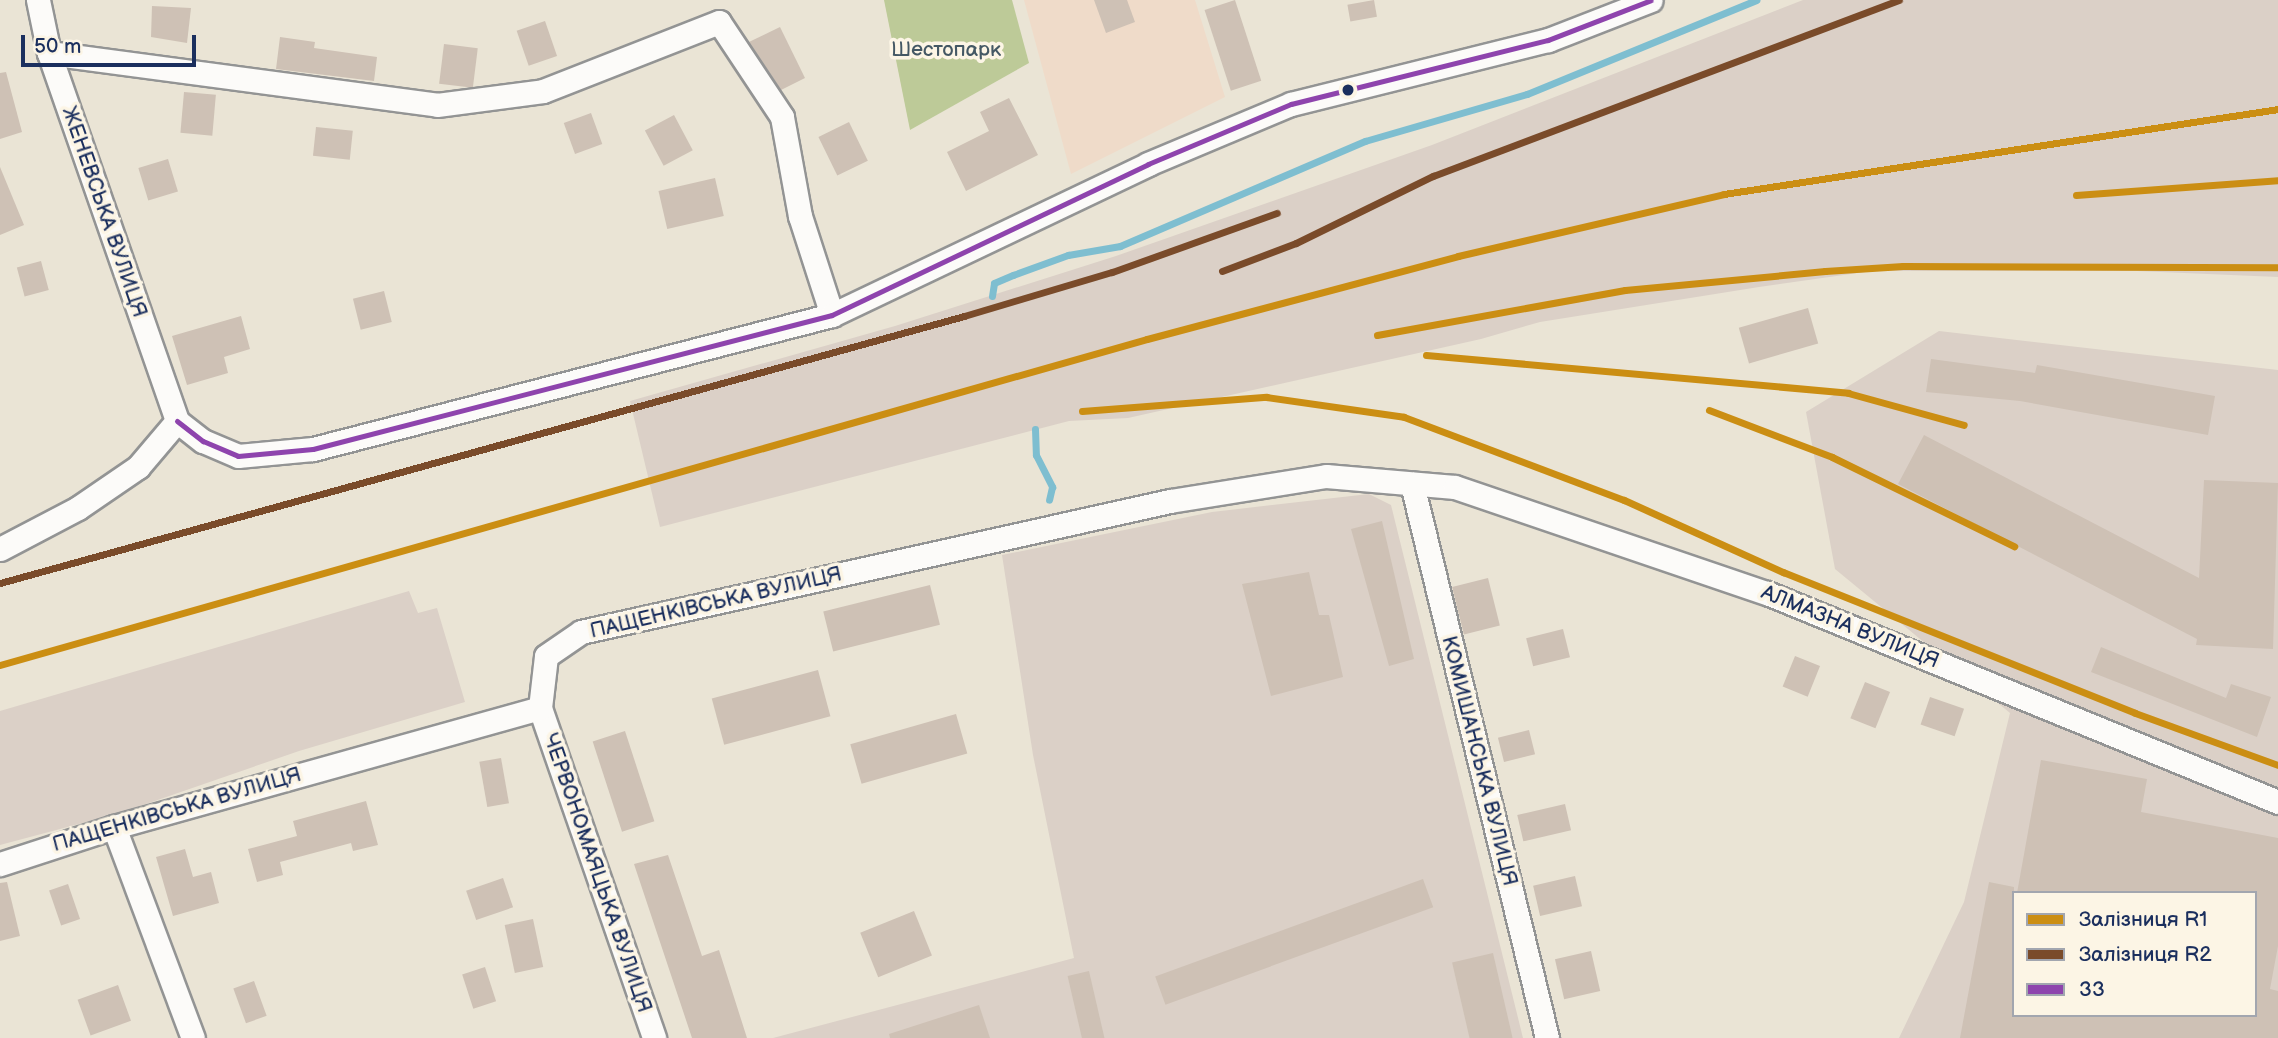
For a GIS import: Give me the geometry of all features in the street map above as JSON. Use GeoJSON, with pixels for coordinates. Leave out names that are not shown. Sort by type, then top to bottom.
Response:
{"type":"FeatureCollection","features":[{"type":"Feature","properties":{"kind":"street","name":"ЖЕНЕВСЬКА ВУЛИЦЯ"},"geometry":{"type":"LineString","coordinates":[[38,0],[49,52],[177,421]]}},
{"type":"Feature","properties":{"kind":"street"},"geometry":{"type":"LineString","coordinates":[[0,549],[78,508],[138,467],[177,421],[203,441],[238,456],[313,449],[832,315],[1148,164],[1291,104],[1548,40],[1651,0]]}},
{"type":"Feature","properties":{"kind":"street"},"geometry":{"type":"LineString","coordinates":[[49,52],[437,105],[543,91],[719,22],[782,117],[800,216],[832,315]]}},
{"type":"Feature","properties":{"kind":"street","name":"ПАЩЕНКІВСЬКА ВУЛИЦЯ"},"geometry":{"type":"LineString","coordinates":[[0,864],[114,827],[540,708],[546,656],[581,632],[1232,489],[1326,477],[1412,484]]}},
{"type":"Feature","properties":{"kind":"street","name":"АЛМАЗНА ВУЛИЦЯ"},"geometry":{"type":"LineString","coordinates":[[1412,484],[1455,487],[1767,593],[2278,802]]}},
{"type":"Feature","properties":{"kind":"street","name":"КОМИШАНСЬКА ВУЛИЦЯ"},"geometry":{"type":"LineString","coordinates":[[1412,484],[1547,1038]]}},
{"type":"Feature","properties":{"kind":"street","name":"ЧЕРВОНОМАЯЦЬКА ВУЛИЦЯ"},"geometry":{"type":"LineString","coordinates":[[540,708],[654,1038]]}},
{"type":"Feature","properties":{"kind":"street"},"geometry":{"type":"LineString","coordinates":[[114,827],[193,1038]]}},
{"type":"Feature","properties":{"kind":"shaded area"},"geometry":{"type":"Polygon","coordinates":[[[1024,0],[1195,0],[1225,97],[1071,174],[1024,0]]]}},
{"type":"Feature","properties":{"kind":"shaded area"},"geometry":{"type":"Polygon","coordinates":[[[1803,0],[2278,0],[2278,277],[2137,271],[1872,271],[1759,287],[1540,322],[1481,339],[1128,418],[1069,421],[660,527],[630,401],[895,326],[1116,256],[1432,145],[1803,0]]]}},
{"type":"Feature","properties":{"kind":"shaded area"},"geometry":{"type":"Polygon","coordinates":[[[1939,331],[2278,370],[2278,1038],[1899,1038],[1964,902],[2010,713],[1835,569],[1806,412],[1939,331]]]}},
{"type":"Feature","properties":{"kind":"shaded area"},"geometry":{"type":"Polygon","coordinates":[[[1369,494],[1391,505],[1523,1038],[773,1038],[1074,958],[1033,755],[1002,555],[1212,512],[1369,494]]]}},
{"type":"Feature","properties":{"kind":"shaded area"},"geometry":{"type":"Polygon","coordinates":[[[409,591],[418,613],[437,608],[465,702],[299,751],[120,813],[0,845],[0,711],[409,591]]]}},
{"type":"Feature","properties":{"kind":"green space","name":"Шестопарк"},"geometry":{"type":"Polygon","coordinates":[[[884,0],[1012,0],[1029,63],[910,130],[884,0]]]}},
{"type":"Feature","properties":{"kind":"building"},"geometry":{"type":"Polygon","coordinates":[[[1094,0],[1127,0],[1135,22],[1106,33],[1094,0]]]}},
{"type":"Feature","properties":{"kind":"building"},"geometry":{"type":"Polygon","coordinates":[[[1235,0],[1261,81],[1231,91],[1205,10],[1235,0]]]}},
{"type":"Feature","properties":{"kind":"building"},"geometry":{"type":"Polygon","coordinates":[[[1374,0],[1377,17],[1350,21],[1347,5],[1374,0]]]}},
{"type":"Feature","properties":{"kind":"building"},"geometry":{"type":"Polygon","coordinates":[[[152,6],[191,8],[187,43],[151,37],[152,6]]]}},
{"type":"Feature","properties":{"kind":"building"},"geometry":{"type":"Polygon","coordinates":[[[545,21],[557,56],[529,66],[517,31],[545,21]]]}},
{"type":"Feature","properties":{"kind":"building"},"geometry":{"type":"Polygon","coordinates":[[[780,27],[805,78],[781,90],[749,42],[780,27]]]}},
{"type":"Feature","properties":{"kind":"building"},"geometry":{"type":"Polygon","coordinates":[[[280,37],[315,42],[314,48],[377,57],[374,81],[276,69],[280,37]]]}},
{"type":"Feature","properties":{"kind":"building"},"geometry":{"type":"Polygon","coordinates":[[[444,44],[478,48],[473,88],[439,84],[444,44]]]}},
{"type":"Feature","properties":{"kind":"building"},"geometry":{"type":"Polygon","coordinates":[[[6,72],[22,132],[0,139],[0,73],[6,72]]]}},
{"type":"Feature","properties":{"kind":"building"},"geometry":{"type":"Polygon","coordinates":[[[184,92],[216,95],[212,136],[180,133],[184,92]]]}},
{"type":"Feature","properties":{"kind":"building"},"geometry":{"type":"Polygon","coordinates":[[[1009,98],[1038,155],[966,191],[947,152],[989,131],[980,112],[1009,98]]]}},
{"type":"Feature","properties":{"kind":"building"},"geometry":{"type":"Polygon","coordinates":[[[591,113],[602,144],[575,154],[564,123],[591,113]]]}},
{"type":"Feature","properties":{"kind":"building"},"geometry":{"type":"Polygon","coordinates":[[[674,115],[693,150],[664,166],[645,130],[674,115]]]}},
{"type":"Feature","properties":{"kind":"building"},"geometry":{"type":"Polygon","coordinates":[[[849,122],[868,161],[837,176],[818,137],[849,122]]]}},
{"type":"Feature","properties":{"kind":"building"},"geometry":{"type":"Polygon","coordinates":[[[316,127],[353,131],[350,160],[313,156],[316,127]]]}},
{"type":"Feature","properties":{"kind":"building"},"geometry":{"type":"Polygon","coordinates":[[[168,159],[178,192],[148,201],[138,168],[168,159]]]}},
{"type":"Feature","properties":{"kind":"building"},"geometry":{"type":"Polygon","coordinates":[[[0,167],[24,225],[0,235],[0,167]]]}},
{"type":"Feature","properties":{"kind":"building"},"geometry":{"type":"Polygon","coordinates":[[[715,178],[724,216],[667,229],[658,191],[715,178]]]}},
{"type":"Feature","properties":{"kind":"building"},"geometry":{"type":"Polygon","coordinates":[[[41,261],[49,290],[25,296],[17,267],[41,261]]]}},
{"type":"Feature","properties":{"kind":"building"},"geometry":{"type":"Polygon","coordinates":[[[384,291],[392,322],[361,330],[353,299],[384,291]]]}},
{"type":"Feature","properties":{"kind":"building"},"geometry":{"type":"Polygon","coordinates":[[[1808,308],[1818,344],[1749,363],[1739,328],[1808,308]]]}},
{"type":"Feature","properties":{"kind":"building"},"geometry":{"type":"Polygon","coordinates":[[[241,316],[250,349],[224,357],[228,373],[187,385],[172,336],[241,316]]]}},
{"type":"Feature","properties":{"kind":"building"},"geometry":{"type":"Polygon","coordinates":[[[1931,359],[2035,373],[2037,365],[2215,396],[2208,435],[2020,401],[1926,392],[1931,359]]]}},
{"type":"Feature","properties":{"kind":"building"},"geometry":{"type":"Polygon","coordinates":[[[1924,435],[2199,578],[2204,480],[2278,483],[2273,649],[2196,645],[2197,639],[1898,484],[1924,435]]]}},
{"type":"Feature","properties":{"kind":"building"},"geometry":{"type":"Polygon","coordinates":[[[1382,521],[1414,659],[1389,666],[1351,529],[1382,521]]]}},
{"type":"Feature","properties":{"kind":"building"},"geometry":{"type":"Polygon","coordinates":[[[1309,572],[1319,615],[1329,615],[1343,677],[1271,696],[1242,584],[1309,572]]]}},
{"type":"Feature","properties":{"kind":"building"},"geometry":{"type":"Polygon","coordinates":[[[1488,578],[1500,626],[1464,634],[1452,587],[1488,578]]]}},
{"type":"Feature","properties":{"kind":"building"},"geometry":{"type":"Polygon","coordinates":[[[930,585],[940,625],[833,651],[823,612],[930,585]]]}},
{"type":"Feature","properties":{"kind":"building"},"geometry":{"type":"Polygon","coordinates":[[[1563,629],[1570,657],[1533,666],[1526,638],[1563,629]]]}},
{"type":"Feature","properties":{"kind":"building"},"geometry":{"type":"Polygon","coordinates":[[[2101,647],[2226,698],[2231,684],[2271,697],[2257,737],[2091,672],[2101,647]]]}},
{"type":"Feature","properties":{"kind":"building"},"geometry":{"type":"Polygon","coordinates":[[[1795,656],[1820,666],[1808,697],[1783,687],[1795,656]]]}},
{"type":"Feature","properties":{"kind":"building"},"geometry":{"type":"Polygon","coordinates":[[[818,670],[830,716],[724,745],[712,698],[818,670]]]}},
{"type":"Feature","properties":{"kind":"building"},"geometry":{"type":"Polygon","coordinates":[[[1865,682],[1890,692],[1875,728],[1850,718],[1865,682]]]}},
{"type":"Feature","properties":{"kind":"building"},"geometry":{"type":"Polygon","coordinates":[[[1930,697],[1964,709],[1955,736],[1921,724],[1930,697]]]}},
{"type":"Feature","properties":{"kind":"building"},"geometry":{"type":"Polygon","coordinates":[[[956,714],[967,753],[862,784],[850,744],[956,714]]]}},
{"type":"Feature","properties":{"kind":"building"},"geometry":{"type":"Polygon","coordinates":[[[1529,730],[1535,754],[1504,762],[1498,738],[1529,730]]]}},
{"type":"Feature","properties":{"kind":"building"},"geometry":{"type":"Polygon","coordinates":[[[625,731],[654,821],[622,832],[593,742],[625,731]]]}},
{"type":"Feature","properties":{"kind":"building"},"geometry":{"type":"Polygon","coordinates":[[[501,758],[509,803],[487,807],[479,762],[501,758]]]}},
{"type":"Feature","properties":{"kind":"building"},"geometry":{"type":"Polygon","coordinates":[[[2041,760],[2147,779],[2141,812],[2278,838],[2278,946],[2270,989],[2278,991],[2278,1038],[1960,1038],[1989,882],[2014,887],[2012,1017],[2257,1017],[2257,891],[2017,891],[2041,760]]]}},
{"type":"Feature","properties":{"kind":"building"},"geometry":{"type":"Polygon","coordinates":[[[366,801],[378,845],[353,851],[351,843],[280,862],[283,875],[257,882],[248,849],[297,836],[293,821],[366,801]]]}},
{"type":"Feature","properties":{"kind":"building"},"geometry":{"type":"Polygon","coordinates":[[[1565,804],[1571,830],[1523,841],[1517,815],[1565,804]]]}},
{"type":"Feature","properties":{"kind":"building"},"geometry":{"type":"Polygon","coordinates":[[[185,849],[193,877],[211,872],[219,903],[173,916],[156,857],[185,849]]]}},
{"type":"Feature","properties":{"kind":"building"},"geometry":{"type":"Polygon","coordinates":[[[668,855],[702,956],[719,950],[747,1038],[692,1038],[634,864],[668,855]]]}},
{"type":"Feature","properties":{"kind":"building"},"geometry":{"type":"Polygon","coordinates":[[[1575,876],[1582,906],[1540,916],[1533,886],[1575,876]]]}},
{"type":"Feature","properties":{"kind":"building"},"geometry":{"type":"Polygon","coordinates":[[[503,878],[513,907],[476,920],[466,891],[503,878]]]}},
{"type":"Feature","properties":{"kind":"building"},"geometry":{"type":"Polygon","coordinates":[[[1423,879],[1433,907],[1165,1005],[1155,976],[1423,879]]]}},
{"type":"Feature","properties":{"kind":"building"},"geometry":{"type":"Polygon","coordinates":[[[7,882],[20,936],[0,941],[0,883],[7,882]]]}},
{"type":"Feature","properties":{"kind":"building"},"geometry":{"type":"Polygon","coordinates":[[[68,884],[80,919],[61,925],[49,891],[68,884]]]}},
{"type":"Feature","properties":{"kind":"building"},"geometry":{"type":"Polygon","coordinates":[[[914,911],[932,956],[878,977],[860,933],[914,911]]]}},
{"type":"Feature","properties":{"kind":"building"},"geometry":{"type":"Polygon","coordinates":[[[533,919],[543,967],[515,973],[505,925],[533,919]]]}},
{"type":"Feature","properties":{"kind":"building"},"geometry":{"type":"Polygon","coordinates":[[[1591,951],[1600,991],[1564,999],[1555,959],[1591,951]]]}},
{"type":"Feature","properties":{"kind":"building"},"geometry":{"type":"Polygon","coordinates":[[[1493,953],[1513,1038],[1470,1038],[1452,962],[1493,953]]]}},
{"type":"Feature","properties":{"kind":"building"},"geometry":{"type":"Polygon","coordinates":[[[485,967],[496,1001],[473,1009],[462,974],[485,967]]]}},
{"type":"Feature","properties":{"kind":"building"},"geometry":{"type":"Polygon","coordinates":[[[1089,971],[1104,1038],[1082,1038],[1068,976],[1089,971]]]}},
{"type":"Feature","properties":{"kind":"building"},"geometry":{"type":"Polygon","coordinates":[[[254,981],[267,1016],[246,1023],[233,989],[254,981]]]}},
{"type":"Feature","properties":{"kind":"building"},"geometry":{"type":"Polygon","coordinates":[[[118,985],[131,1021],[91,1035],[78,1000],[118,985]]]}},
{"type":"Feature","properties":{"kind":"building"},"geometry":{"type":"Polygon","coordinates":[[[979,1005],[990,1038],[890,1038],[889,1034],[979,1005]]]}},
{"type":"Feature","properties":{"kind":"waterway"},"geometry":{"type":"LineString","coordinates":[[992,296],[994,283],[1013,275],[1068,255],[1120,246],[1365,141],[1527,94],[1756,0]]}},
{"type":"Feature","properties":{"kind":"waterway"},"geometry":{"type":"LineString","coordinates":[[1035,429],[1036,455],[1052,487],[1049,500]]}},
{"type":"Feature","properties":{"kind":"rail line","name":"R2"},"geometry":{"type":"LineString","coordinates":[[1222,271],[1296,243],[1433,176],[1899,0]]}},
{"type":"Feature","properties":{"kind":"rail line","name":"R1"},"geometry":{"type":"LineString","coordinates":[[0,665],[1147,339],[1458,256],[1724,194],[2278,109]]}},
{"type":"Feature","properties":{"kind":"rail line","name":"R1"},"geometry":{"type":"LineString","coordinates":[[2076,195],[2278,180]]}},
{"type":"Feature","properties":{"kind":"rail line","name":"R2"},"geometry":{"type":"LineString","coordinates":[[0,583],[964,316],[1112,272],[1277,213]]}},
{"type":"Feature","properties":{"kind":"rail line","name":"R1"},"geometry":{"type":"LineString","coordinates":[[1377,335],[1625,290],[1825,271],[1903,266],[2278,267]]}},
{"type":"Feature","properties":{"kind":"rail line","name":"R1"},"geometry":{"type":"LineString","coordinates":[[1426,355],[1848,393],[1964,425]]}},
{"type":"Feature","properties":{"kind":"rail line","name":"R1"},"geometry":{"type":"LineString","coordinates":[[1082,411],[1266,397],[1404,417],[1624,500],[1783,572],[2135,713],[2278,765]]}},
{"type":"Feature","properties":{"kind":"rail line","name":"R1"},"geometry":{"type":"LineString","coordinates":[[1709,410],[1832,457],[2014,546]]}},
{"type":"Feature","properties":{"kind":"transit line","name":"33"},"geometry":{"type":"LineString","coordinates":[[177,421],[203,441],[238,456],[313,449],[832,315],[1148,164],[1291,104],[1548,40],[1651,0]]}}]}
